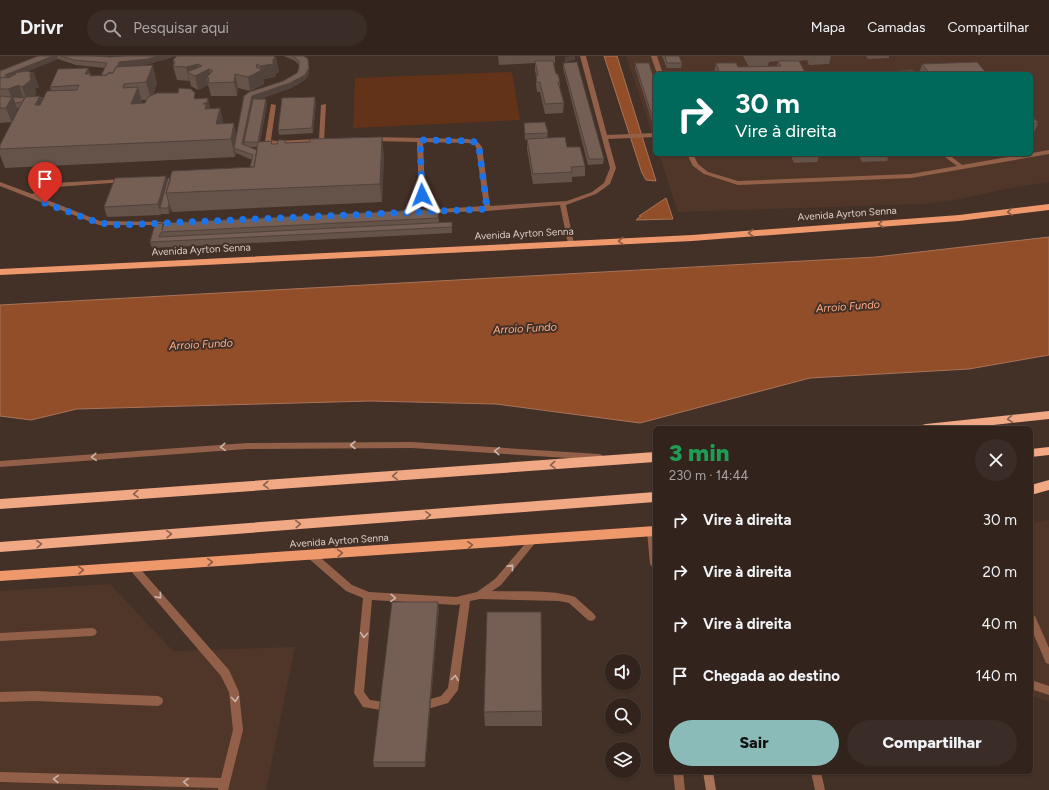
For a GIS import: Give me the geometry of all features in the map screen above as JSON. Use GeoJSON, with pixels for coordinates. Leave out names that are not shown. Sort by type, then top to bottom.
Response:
{"type":"FeatureCollection","features":[{"type":"Feature","properties":{"kind":"highway","name":"Avenida Ayrton Senna"},"geometry":{"type":"LineString","coordinates":[[0,272],[700,237],[959,218],[1049,208]]}},
{"type":"Feature","properties":{"kind":"highway"},"geometry":{"type":"LineString","coordinates":[[945,426],[1049,415]]}},
{"type":"Feature","properties":{"kind":"highway"},"geometry":{"type":"LineString","coordinates":[[1033,453],[1049,451]]}},
{"type":"Feature","properties":{"kind":"highway"},"geometry":{"type":"LineString","coordinates":[[0,504],[634,460],[653,457]]}},
{"type":"Feature","properties":{"kind":"highway"},"geometry":{"type":"LineString","coordinates":[[1033,489],[1049,485]]}},
{"type":"Feature","properties":{"kind":"highway"},"geometry":{"type":"LineString","coordinates":[[1033,490],[1049,488]]}},
{"type":"Feature","properties":{"kind":"highway","name":"Avenida Ayrton Senna"},"geometry":{"type":"LineString","coordinates":[[0,547],[653,497]]}},
{"type":"Feature","properties":{"kind":"highway","name":"Avenida Ayrton Senna"},"geometry":{"type":"LineString","coordinates":[[0,576],[653,531]]}},
{"type":"Feature","properties":{"kind":"street"},"geometry":{"type":"LineString","coordinates":[[416,212],[563,204],[580,200],[607,184],[614,168],[604,137],[583,56]]}},
{"type":"Feature","properties":{"kind":"street"},"geometry":{"type":"LineString","coordinates":[[654,56],[659,72]]}},
{"type":"Feature","properties":{"kind":"street"},"geometry":{"type":"LineString","coordinates":[[273,105],[268,141],[275,143],[326,141],[324,105]]}},
{"type":"Feature","properties":{"kind":"street"},"geometry":{"type":"LineString","coordinates":[[604,137],[653,135]]}},
{"type":"Feature","properties":{"kind":"street"},"geometry":{"type":"LineString","coordinates":[[363,140],[476,142],[479,147],[487,209]]}},
{"type":"Feature","properties":{"kind":"street"},"geometry":{"type":"LineString","coordinates":[[420,140],[422,195]]}},
{"type":"Feature","properties":{"kind":"street"},"geometry":{"type":"LineString","coordinates":[[1033,155],[1049,152]]}},
{"type":"Feature","properties":{"kind":"street"},"geometry":{"type":"LineString","coordinates":[[691,156],[695,165],[706,173],[738,183],[911,176],[960,166],[1024,156]]}},
{"type":"Feature","properties":{"kind":"street"},"geometry":{"type":"LineString","coordinates":[[947,156],[960,166]]}},
{"type":"Feature","properties":{"kind":"street"},"geometry":{"type":"LineString","coordinates":[[31,197],[55,185],[126,181]]}},
{"type":"Feature","properties":{"kind":"street"},"geometry":{"type":"LineString","coordinates":[[0,184],[99,223],[119,225],[170,224]]}},
{"type":"Feature","properties":{"kind":"street"},"geometry":{"type":"LineString","coordinates":[[563,204],[570,244]]}},
{"type":"Feature","properties":{"kind":"street"},"geometry":{"type":"LineString","coordinates":[[0,464],[247,446],[412,445],[634,460]]}},
{"type":"Feature","properties":{"kind":"street"},"geometry":{"type":"LineString","coordinates":[[480,595],[498,582],[533,540]]}},
{"type":"Feature","properties":{"kind":"street"},"geometry":{"type":"LineString","coordinates":[[311,555],[349,588],[368,596],[456,601],[480,595],[559,597],[572,600],[591,617]]}},
{"type":"Feature","properties":{"kind":"street"},"geometry":{"type":"LineString","coordinates":[[0,777],[224,786],[238,730],[234,692],[225,673],[133,567]]}},
{"type":"Feature","properties":{"kind":"street"},"geometry":{"type":"LineString","coordinates":[[368,596],[359,693],[367,704],[381,705]]}},
{"type":"Feature","properties":{"kind":"street"},"geometry":{"type":"LineString","coordinates":[[431,703],[444,700],[453,690],[466,598]]}},
{"type":"Feature","properties":{"kind":"street"},"geometry":{"type":"LineString","coordinates":[[1033,620],[1049,660]]}},
{"type":"Feature","properties":{"kind":"street"},"geometry":{"type":"LineString","coordinates":[[0,637],[92,632]]}},
{"type":"Feature","properties":{"kind":"street"},"geometry":{"type":"LineString","coordinates":[[1033,685],[1049,691]]}},
{"type":"Feature","properties":{"kind":"street"},"geometry":{"type":"LineString","coordinates":[[0,697],[35,696],[158,701]]}},
{"type":"Feature","properties":{"kind":"street"},"geometry":{"type":"LineString","coordinates":[[678,774],[680,790]]}},
{"type":"Feature","properties":{"kind":"street"},"geometry":{"type":"LineString","coordinates":[[816,774],[820,790]]}},
{"type":"Feature","properties":{"kind":"shaded area"},"geometry":{"type":"Polygon","coordinates":[[[626,56],[1049,56],[1049,182],[1010,188],[961,199],[922,204],[678,212],[660,156],[1033,156],[1033,72],[653,72],[653,136],[626,56]]]}},
{"type":"Feature","properties":{"kind":"shaded area"},"geometry":{"type":"Polygon","coordinates":[[[512,72],[520,120],[353,128],[355,78],[512,72]]]}},
{"type":"Feature","properties":{"kind":"shaded area"},"geometry":{"type":"Polygon","coordinates":[[[1049,520],[1049,702],[1033,696],[1033,523],[1049,520]]]}},
{"type":"Feature","properties":{"kind":"shaded area"},"geometry":{"type":"Polygon","coordinates":[[[110,584],[173,651],[295,647],[266,790],[0,790],[0,591],[110,584]]]}},
{"type":"Feature","properties":{"kind":"water"},"geometry":{"type":"Polygon","coordinates":[[[604,56],[617,56],[656,181],[646,180],[642,173],[604,56]]]}},
{"type":"Feature","properties":{"kind":"water"},"geometry":{"type":"Polygon","coordinates":[[[666,198],[673,219],[636,220],[641,216],[639,216],[666,198]]]}},
{"type":"Feature","properties":{"kind":"water","name":"Arroio Fundo"},"geometry":{"type":"Polygon","coordinates":[[[1049,237],[1049,355],[969,369],[810,378],[640,423],[496,404],[370,401],[77,409],[31,420],[0,416],[0,305],[876,257],[1049,237]]]}},
{"type":"Feature","properties":{"kind":"building"},"geometry":{"type":"Polygon","coordinates":[[[38,56],[53,56],[5,75],[9,77],[8,78],[0,78],[0,71],[38,56]]]}},
{"type":"Feature","properties":{"kind":"building"},"geometry":{"type":"Polygon","coordinates":[[[61,56],[158,56],[148,59],[119,62],[113,73],[108,73],[107,75],[101,76],[107,63],[74,60],[61,56]]]}},
{"type":"Feature","properties":{"kind":"building"},"geometry":{"type":"Polygon","coordinates":[[[177,56],[274,56],[276,58],[273,59],[273,64],[260,66],[257,64],[256,67],[262,70],[248,77],[235,74],[234,82],[208,83],[209,78],[207,77],[213,71],[209,69],[195,76],[187,72],[202,66],[198,64],[186,67],[173,66],[175,62],[173,60],[177,56]]]}},
{"type":"Feature","properties":{"kind":"building"},"geometry":{"type":"Polygon","coordinates":[[[293,56],[304,56],[308,59],[309,68],[305,75],[290,83],[252,96],[242,144],[257,150],[254,167],[250,167],[253,155],[234,148],[244,96],[249,92],[283,81],[297,73],[299,61],[293,56]]]}},
{"type":"Feature","properties":{"kind":"building"},"geometry":{"type":"Polygon","coordinates":[[[665,56],[679,56],[682,63],[667,63],[665,56]]]}},
{"type":"Feature","properties":{"kind":"building"},"geometry":{"type":"Polygon","coordinates":[[[535,61],[553,61],[556,74],[558,74],[560,82],[558,82],[564,103],[545,104],[540,82],[537,83],[536,75],[538,75],[535,61]]]}},
{"type":"Feature","properties":{"kind":"building"},"geometry":{"type":"Polygon","coordinates":[[[778,61],[799,61],[805,72],[719,72],[716,63],[736,63],[738,67],[781,66],[778,61]]]}},
{"type":"Feature","properties":{"kind":"building"},"geometry":{"type":"Polygon","coordinates":[[[577,62],[604,159],[589,159],[563,63],[577,62]]]}},
{"type":"Feature","properties":{"kind":"building"},"geometry":{"type":"Polygon","coordinates":[[[977,62],[985,72],[928,72],[922,64],[977,62]]]}},
{"type":"Feature","properties":{"kind":"building"},"geometry":{"type":"Polygon","coordinates":[[[635,63],[649,63],[653,76],[653,119],[635,63]]]}},
{"type":"Feature","properties":{"kind":"building"},"geometry":{"type":"Polygon","coordinates":[[[153,65],[146,82],[124,84],[123,88],[138,87],[131,104],[145,103],[148,97],[157,93],[178,93],[179,88],[191,89],[195,93],[194,99],[208,98],[207,102],[203,104],[206,104],[205,109],[220,108],[216,124],[234,123],[231,139],[0,149],[0,145],[25,97],[40,96],[35,105],[40,105],[47,91],[77,90],[79,85],[50,87],[58,69],[88,68],[85,74],[91,74],[90,76],[107,75],[108,73],[113,73],[116,67],[153,65]]]}},
{"type":"Feature","properties":{"kind":"building"},"geometry":{"type":"Polygon","coordinates":[[[913,70],[914,72],[900,72],[899,71],[913,70]]]}},
{"type":"Feature","properties":{"kind":"building"},"geometry":{"type":"Polygon","coordinates":[[[26,71],[34,73],[30,74],[31,80],[22,87],[19,85],[8,89],[0,89],[0,78],[8,78],[16,74],[14,73],[26,71]]]}},
{"type":"Feature","properties":{"kind":"building"},"geometry":{"type":"Polygon","coordinates":[[[0,96],[12,97],[6,108],[0,108],[0,96]]]}},
{"type":"Feature","properties":{"kind":"building"},"geometry":{"type":"Polygon","coordinates":[[[13,97],[25,98],[22,102],[15,103],[13,97]]]}},
{"type":"Feature","properties":{"kind":"building"},"geometry":{"type":"Polygon","coordinates":[[[315,97],[312,128],[278,130],[282,98],[315,97]]]}},
{"type":"Feature","properties":{"kind":"building"},"geometry":{"type":"Polygon","coordinates":[[[253,99],[266,99],[258,142],[244,142],[253,99]]]}},
{"type":"Feature","properties":{"kind":"building"},"geometry":{"type":"Polygon","coordinates":[[[1033,117],[1038,123],[1033,123],[1033,117]]]}},
{"type":"Feature","properties":{"kind":"building"},"geometry":{"type":"Polygon","coordinates":[[[545,122],[548,133],[525,134],[524,123],[545,122]]]}},
{"type":"Feature","properties":{"kind":"building"},"geometry":{"type":"Polygon","coordinates":[[[382,137],[380,184],[166,193],[172,171],[254,167],[258,142],[272,141],[271,144],[277,144],[278,140],[285,140],[285,143],[310,142],[310,139],[382,137]]]}},
{"type":"Feature","properties":{"kind":"building"},"geometry":{"type":"Polygon","coordinates":[[[565,137],[567,147],[580,147],[585,166],[571,167],[572,172],[533,174],[527,139],[565,137]]]}},
{"type":"Feature","properties":{"kind":"building"},"geometry":{"type":"Polygon","coordinates":[[[166,176],[158,204],[104,207],[115,178],[166,176]]]}},
{"type":"Feature","properties":{"kind":"building"},"geometry":{"type":"Polygon","coordinates":[[[168,178],[171,178],[166,193],[169,203],[168,208],[160,208],[168,178]]]}},
{"type":"Feature","properties":{"kind":"building"},"geometry":{"type":"Polygon","coordinates":[[[438,209],[438,218],[161,232],[159,237],[452,222],[452,227],[150,242],[155,224],[163,223],[162,230],[164,223],[438,209]]]}},
{"type":"Feature","properties":{"kind":"building"},"geometry":{"type":"Polygon","coordinates":[[[392,602],[438,602],[425,762],[373,762],[392,602]]]}},
{"type":"Feature","properties":{"kind":"building"},"geometry":{"type":"Polygon","coordinates":[[[487,612],[541,612],[542,711],[484,712],[487,612]]]}},
{"type":"Feature","properties":{"kind":"waterway"},"geometry":{"type":"LineString","coordinates":[[708,774],[711,790]]}},
{"type":"Feature","properties":{"kind":"route"},"geometry":{"type":"LineString","coordinates":[[45,203],[99,223],[119,225],[487,209],[479,147],[476,142],[420,140],[422,195]]}}]}
